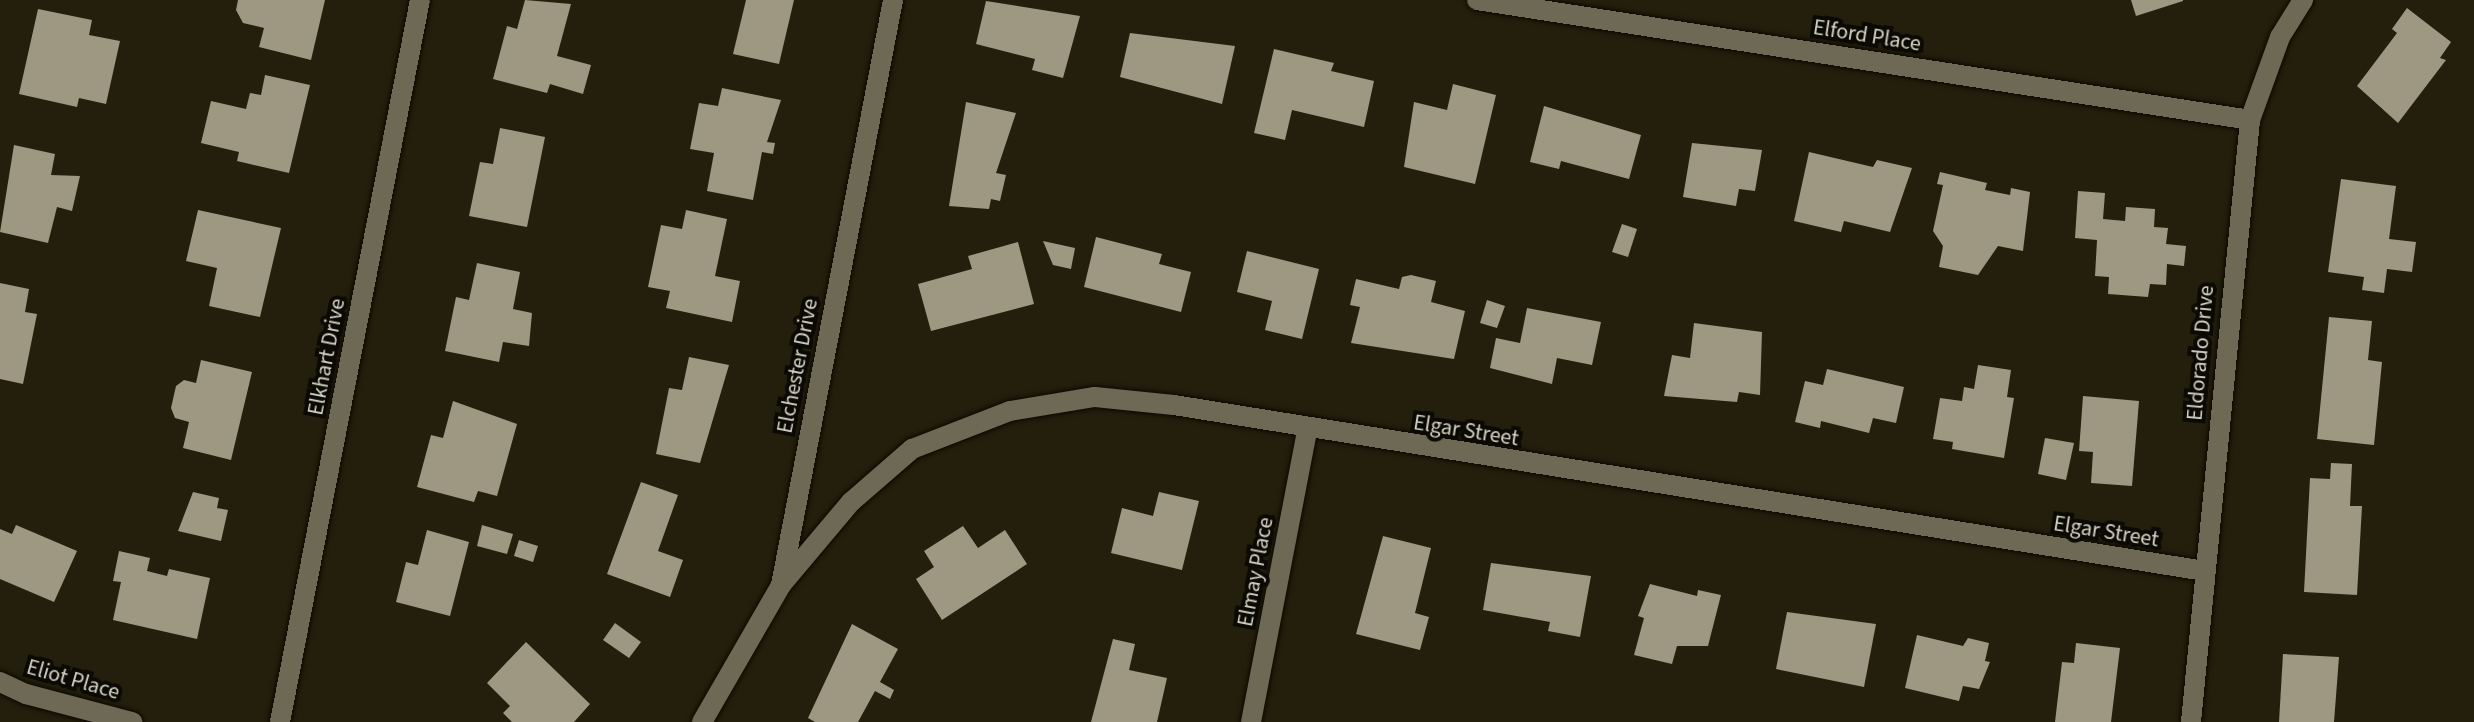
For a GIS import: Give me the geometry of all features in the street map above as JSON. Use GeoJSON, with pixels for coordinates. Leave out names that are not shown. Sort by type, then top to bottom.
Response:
{"type":"FeatureCollection","features":[{"type":"Feature","properties":{"kind":"street","name":"Elkhart Drive"},"geometry":{"type":"LineString","coordinates":[[280,722],[420,0]]}},
{"type":"Feature","properties":{"kind":"street","name":"Elchester Drive"},"geometry":{"type":"LineString","coordinates":[[702,722],[781,585],[893,0]]}},
{"type":"Feature","properties":{"kind":"street","name":"Elford Place"},"geometry":{"type":"LineString","coordinates":[[1477,0],[2250,120]]}},
{"type":"Feature","properties":{"kind":"street","name":"Eldorado Drive"},"geometry":{"type":"LineString","coordinates":[[2191,722],[2250,120],[2280,37],[2303,0]]}},
{"type":"Feature","properties":{"kind":"street","name":"Elgar Street"},"geometry":{"type":"LineString","coordinates":[[781,585],[851,502],[912,449],[1010,411],[1095,397],[1174,405],[1307,430],[2205,571]]}},
{"type":"Feature","properties":{"kind":"street","name":"Elmay Place"},"geometry":{"type":"LineString","coordinates":[[1251,722],[1307,430]]}},
{"type":"Feature","properties":{"kind":"street","name":"Eliot Place"},"geometry":{"type":"LineString","coordinates":[[0,682],[26,694],[132,722]]}},
{"type":"Feature","properties":{"kind":"building"},"geometry":{"type":"Polygon","coordinates":[[[238,0],[325,0],[311,60],[259,47],[264,28],[243,23],[236,10],[238,0]]]}},
{"type":"Feature","properties":{"kind":"building"},"geometry":{"type":"Polygon","coordinates":[[[525,0],[571,4],[557,56],[591,65],[583,94],[550,84],[547,93],[493,79],[507,26],[517,29],[525,0]]]}},
{"type":"Feature","properties":{"kind":"building"},"geometry":{"type":"Polygon","coordinates":[[[746,0],[794,0],[779,64],[733,54],[746,0]]]}},
{"type":"Feature","properties":{"kind":"building"},"geometry":{"type":"Polygon","coordinates":[[[2131,0],[2183,0],[2183,1],[2136,16],[2131,0]]]}},
{"type":"Feature","properties":{"kind":"building"},"geometry":{"type":"Polygon","coordinates":[[[986,1],[1080,16],[1063,78],[1032,70],[1035,59],[976,44],[986,1]]]}},
{"type":"Feature","properties":{"kind":"building"},"geometry":{"type":"Polygon","coordinates":[[[2407,8],[2451,42],[2440,58],[2446,60],[2398,123],[2357,86],[2397,33],[2392,29],[2407,8]]]}},
{"type":"Feature","properties":{"kind":"building"},"geometry":{"type":"Polygon","coordinates":[[[38,9],[92,20],[89,35],[120,41],[106,104],[79,98],[77,107],[19,94],[38,9]]]}},
{"type":"Feature","properties":{"kind":"building"},"geometry":{"type":"Polygon","coordinates":[[[1130,33],[1235,46],[1222,104],[1120,77],[1130,33]]]}},
{"type":"Feature","properties":{"kind":"building"},"geometry":{"type":"Polygon","coordinates":[[[1274,49],[1334,63],[1331,71],[1374,81],[1364,127],[1292,110],[1285,140],[1254,133],[1274,49]]]}},
{"type":"Feature","properties":{"kind":"building"},"geometry":{"type":"Polygon","coordinates":[[[265,75],[310,85],[289,173],[237,161],[239,152],[201,143],[211,101],[246,109],[250,93],[261,95],[265,75]]]}},
{"type":"Feature","properties":{"kind":"building"},"geometry":{"type":"Polygon","coordinates":[[[1453,84],[1496,95],[1475,184],[1404,167],[1414,102],[1447,110],[1453,84]]]}},
{"type":"Feature","properties":{"kind":"building"},"geometry":{"type":"Polygon","coordinates":[[[722,88],[781,100],[767,142],[775,143],[773,154],[762,152],[753,200],[707,191],[714,153],[690,149],[699,103],[718,106],[722,88]]]}},
{"type":"Feature","properties":{"kind":"building"},"geometry":{"type":"Polygon","coordinates":[[[966,102],[1016,113],[996,173],[1006,175],[1000,201],[991,199],[989,209],[949,206],[966,102]]]}},
{"type":"Feature","properties":{"kind":"building"},"geometry":{"type":"Polygon","coordinates":[[[1544,106],[1641,135],[1629,179],[1561,161],[1559,169],[1530,162],[1544,106]]]}},
{"type":"Feature","properties":{"kind":"building"},"geometry":{"type":"Polygon","coordinates":[[[500,128],[545,137],[527,227],[469,216],[480,162],[493,164],[500,128]]]}},
{"type":"Feature","properties":{"kind":"building"},"geometry":{"type":"Polygon","coordinates":[[[1692,143],[1762,150],[1755,191],[1739,189],[1736,206],[1683,197],[1692,143]]]}},
{"type":"Feature","properties":{"kind":"building"},"geometry":{"type":"Polygon","coordinates":[[[14,145],[55,154],[51,175],[80,176],[72,211],[57,207],[48,243],[0,232],[14,145]]]}},
{"type":"Feature","properties":{"kind":"building"},"geometry":{"type":"Polygon","coordinates":[[[1809,152],[1873,167],[1877,160],[1912,168],[1890,232],[1844,221],[1841,232],[1794,221],[1809,152]]]}},
{"type":"Feature","properties":{"kind":"building"},"geometry":{"type":"Polygon","coordinates":[[[1940,172],[1987,183],[1985,190],[2010,195],[2011,188],[2030,192],[2023,251],[1998,246],[1978,275],[1939,267],[1943,246],[1933,231],[1943,185],[1937,184],[1940,172]]]}},
{"type":"Feature","properties":{"kind":"building"},"geometry":{"type":"Polygon","coordinates":[[[2341,179],[2396,186],[2389,239],[2416,242],[2412,272],[2387,269],[2384,293],[2362,290],[2364,277],[2328,272],[2341,179]]]}},
{"type":"Feature","properties":{"kind":"building"},"geometry":{"type":"Polygon","coordinates":[[[2078,191],[2105,193],[2103,219],[2125,221],[2126,207],[2155,209],[2154,227],[2168,228],[2166,244],[2186,246],[2184,266],[2167,264],[2166,285],[2150,284],[2148,297],[2108,294],[2109,277],[2095,276],[2097,240],[2075,238],[2078,191]]]}},
{"type":"Feature","properties":{"kind":"building"},"geometry":{"type":"Polygon","coordinates":[[[198,210],[281,228],[260,317],[209,306],[217,268],[186,261],[198,210]]]}},
{"type":"Feature","properties":{"kind":"building"},"geometry":{"type":"Polygon","coordinates":[[[686,210],[727,219],[715,276],[740,281],[732,322],[666,308],[670,291],[648,287],[661,225],[682,229],[686,210]]]}},
{"type":"Feature","properties":{"kind":"building"},"geometry":{"type":"Polygon","coordinates":[[[1622,224],[1637,229],[1628,257],[1612,252],[1622,224]]]}},
{"type":"Feature","properties":{"kind":"building"},"geometry":{"type":"Polygon","coordinates":[[[1096,237],[1162,254],[1159,264],[1191,272],[1181,312],[1084,287],[1096,237]]]}},
{"type":"Feature","properties":{"kind":"building"},"geometry":{"type":"Polygon","coordinates":[[[1043,241],[1075,248],[1071,269],[1053,265],[1043,241]]]}},
{"type":"Feature","properties":{"kind":"building"},"geometry":{"type":"Polygon","coordinates":[[[1018,242],[1034,304],[931,331],[918,284],[972,269],[968,256],[1018,242]]]}},
{"type":"Feature","properties":{"kind":"building"},"geometry":{"type":"Polygon","coordinates":[[[1247,251],[1319,269],[1302,339],[1265,330],[1272,301],[1237,292],[1247,251]]]}},
{"type":"Feature","properties":{"kind":"building"},"geometry":{"type":"Polygon","coordinates":[[[477,263],[520,272],[513,309],[532,313],[529,346],[503,342],[499,362],[445,351],[456,297],[469,300],[477,263]]]}},
{"type":"Feature","properties":{"kind":"building"},"geometry":{"type":"Polygon","coordinates":[[[1411,275],[1436,281],[1431,302],[1465,311],[1454,359],[1351,343],[1360,307],[1350,305],[1356,279],[1399,289],[1402,277],[1411,275]]]}},
{"type":"Feature","properties":{"kind":"building"},"geometry":{"type":"Polygon","coordinates":[[[0,283],[29,289],[25,312],[37,314],[23,384],[0,379],[0,283]]]}},
{"type":"Feature","properties":{"kind":"building"},"geometry":{"type":"Polygon","coordinates":[[[1487,300],[1505,306],[1497,328],[1480,323],[1487,300]]]}},
{"type":"Feature","properties":{"kind":"building"},"geometry":{"type":"Polygon","coordinates":[[[1527,308],[1601,322],[1592,365],[1557,358],[1552,384],[1490,368],[1496,338],[1520,343],[1527,308]]]}},
{"type":"Feature","properties":{"kind":"building"},"geometry":{"type":"Polygon","coordinates":[[[2329,317],[2372,321],[2368,360],[2382,362],[2374,445],[2317,439],[2329,317]]]}},
{"type":"Feature","properties":{"kind":"building"},"geometry":{"type":"Polygon","coordinates":[[[1694,323],[1762,332],[1760,395],[1739,392],[1737,402],[1664,396],[1672,355],[1690,358],[1694,323]]]}},
{"type":"Feature","properties":{"kind":"building"},"geometry":{"type":"Polygon","coordinates":[[[689,357],[729,365],[700,463],[656,454],[669,388],[682,390],[689,357]]]}},
{"type":"Feature","properties":{"kind":"building"},"geometry":{"type":"Polygon","coordinates":[[[201,360],[252,372],[231,460],[183,448],[189,422],[175,418],[171,408],[176,386],[184,380],[196,383],[201,360]]]}},
{"type":"Feature","properties":{"kind":"building"},"geometry":{"type":"Polygon","coordinates":[[[1978,365],[2011,370],[2007,397],[2014,398],[2004,458],[1952,449],[1953,442],[1933,439],[1940,398],[1962,401],[1964,387],[1974,389],[1978,365]]]}},
{"type":"Feature","properties":{"kind":"building"},"geometry":{"type":"Polygon","coordinates":[[[1827,369],[1904,387],[1896,423],[1873,418],[1869,433],[1821,421],[1820,428],[1795,422],[1805,381],[1823,385],[1827,369]]]}},
{"type":"Feature","properties":{"kind":"building"},"geometry":{"type":"Polygon","coordinates":[[[2083,396],[2139,401],[2132,486],[2091,483],[2093,452],[2079,451],[2083,396]]]}},
{"type":"Feature","properties":{"kind":"building"},"geometry":{"type":"Polygon","coordinates":[[[453,401],[517,424],[497,496],[478,491],[474,502],[417,487],[431,435],[443,438],[453,401]]]}},
{"type":"Feature","properties":{"kind":"building"},"geometry":{"type":"Polygon","coordinates":[[[2045,438],[2074,443],[2066,480],[2038,474],[2045,438]]]}},
{"type":"Feature","properties":{"kind":"building"},"geometry":{"type":"Polygon","coordinates":[[[2331,463],[2352,464],[2350,506],[2362,506],[2357,595],[2304,592],[2310,478],[2330,479],[2331,463]]]}},
{"type":"Feature","properties":{"kind":"building"},"geometry":{"type":"Polygon","coordinates":[[[641,482],[678,495],[658,551],[683,560],[670,597],[607,574],[641,482]]]}},
{"type":"Feature","properties":{"kind":"building"},"geometry":{"type":"Polygon","coordinates":[[[193,492],[219,498],[217,508],[228,510],[221,541],[178,531],[193,492]]]}},
{"type":"Feature","properties":{"kind":"building"},"geometry":{"type":"Polygon","coordinates":[[[1159,492],[1199,501],[1182,570],[1111,553],[1122,508],[1153,516],[1159,492]]]}},
{"type":"Feature","properties":{"kind":"building"},"geometry":{"type":"Polygon","coordinates":[[[16,525],[77,551],[54,602],[0,579],[0,529],[12,534],[16,525]]]}},
{"type":"Feature","properties":{"kind":"building"},"geometry":{"type":"Polygon","coordinates":[[[482,525],[513,534],[507,554],[477,546],[482,525]]]}},
{"type":"Feature","properties":{"kind":"building"},"geometry":{"type":"Polygon","coordinates":[[[963,526],[978,548],[1005,530],[1027,564],[942,620],[916,579],[934,567],[924,551],[963,526]]]}},
{"type":"Feature","properties":{"kind":"building"},"geometry":{"type":"Polygon","coordinates":[[[427,530],[469,542],[450,616],[396,602],[406,562],[418,565],[427,530]]]}},
{"type":"Feature","properties":{"kind":"building"},"geometry":{"type":"Polygon","coordinates":[[[1383,536],[1431,548],[1415,613],[1429,617],[1420,650],[1356,634],[1383,536]]]}},
{"type":"Feature","properties":{"kind":"building"},"geometry":{"type":"Polygon","coordinates":[[[519,540],[538,546],[533,562],[514,556],[519,540]]]}},
{"type":"Feature","properties":{"kind":"building"},"geometry":{"type":"Polygon","coordinates":[[[119,551],[150,558],[147,571],[167,576],[169,569],[210,578],[197,639],[113,620],[121,582],[113,581],[119,551]]]}},
{"type":"Feature","properties":{"kind":"building"},"geometry":{"type":"Polygon","coordinates":[[[1491,563],[1591,576],[1580,637],[1548,631],[1550,622],[1483,610],[1491,563]]]}},
{"type":"Feature","properties":{"kind":"building"},"geometry":{"type":"Polygon","coordinates":[[[1650,584],[1697,596],[1698,590],[1721,595],[1708,646],[1677,646],[1672,664],[1634,655],[1644,618],[1638,616],[1650,584]]]}},
{"type":"Feature","properties":{"kind":"building"},"geometry":{"type":"Polygon","coordinates":[[[1787,612],[1876,624],[1864,687],[1776,669],[1787,612]]]}},
{"type":"Feature","properties":{"kind":"building"},"geometry":{"type":"Polygon","coordinates":[[[615,623],[641,642],[629,658],[603,640],[615,623]]]}},
{"type":"Feature","properties":{"kind":"building"},"geometry":{"type":"Polygon","coordinates":[[[852,624],[898,649],[880,682],[894,690],[890,699],[875,691],[858,722],[815,722],[808,718],[852,624]]]}},
{"type":"Feature","properties":{"kind":"building"},"geometry":{"type":"Polygon","coordinates":[[[1917,635],[1963,646],[1968,638],[1989,643],[1985,661],[1990,662],[1979,689],[1963,686],[1959,701],[1905,688],[1917,635]]]}},
{"type":"Feature","properties":{"kind":"building"},"geometry":{"type":"Polygon","coordinates":[[[1113,639],[1135,644],[1129,670],[1167,678],[1157,722],[1091,722],[1113,639]]]}},
{"type":"Feature","properties":{"kind":"building"},"geometry":{"type":"Polygon","coordinates":[[[526,642],[590,704],[574,722],[512,722],[503,713],[510,706],[487,683],[526,642]]]}},
{"type":"Feature","properties":{"kind":"building"},"geometry":{"type":"Polygon","coordinates":[[[2076,643],[2120,648],[2111,722],[2055,722],[2062,662],[2074,663],[2076,643]]]}},
{"type":"Feature","properties":{"kind":"building"},"geometry":{"type":"Polygon","coordinates":[[[2283,654],[2339,657],[2334,722],[2279,722],[2283,654]]]}}]}
